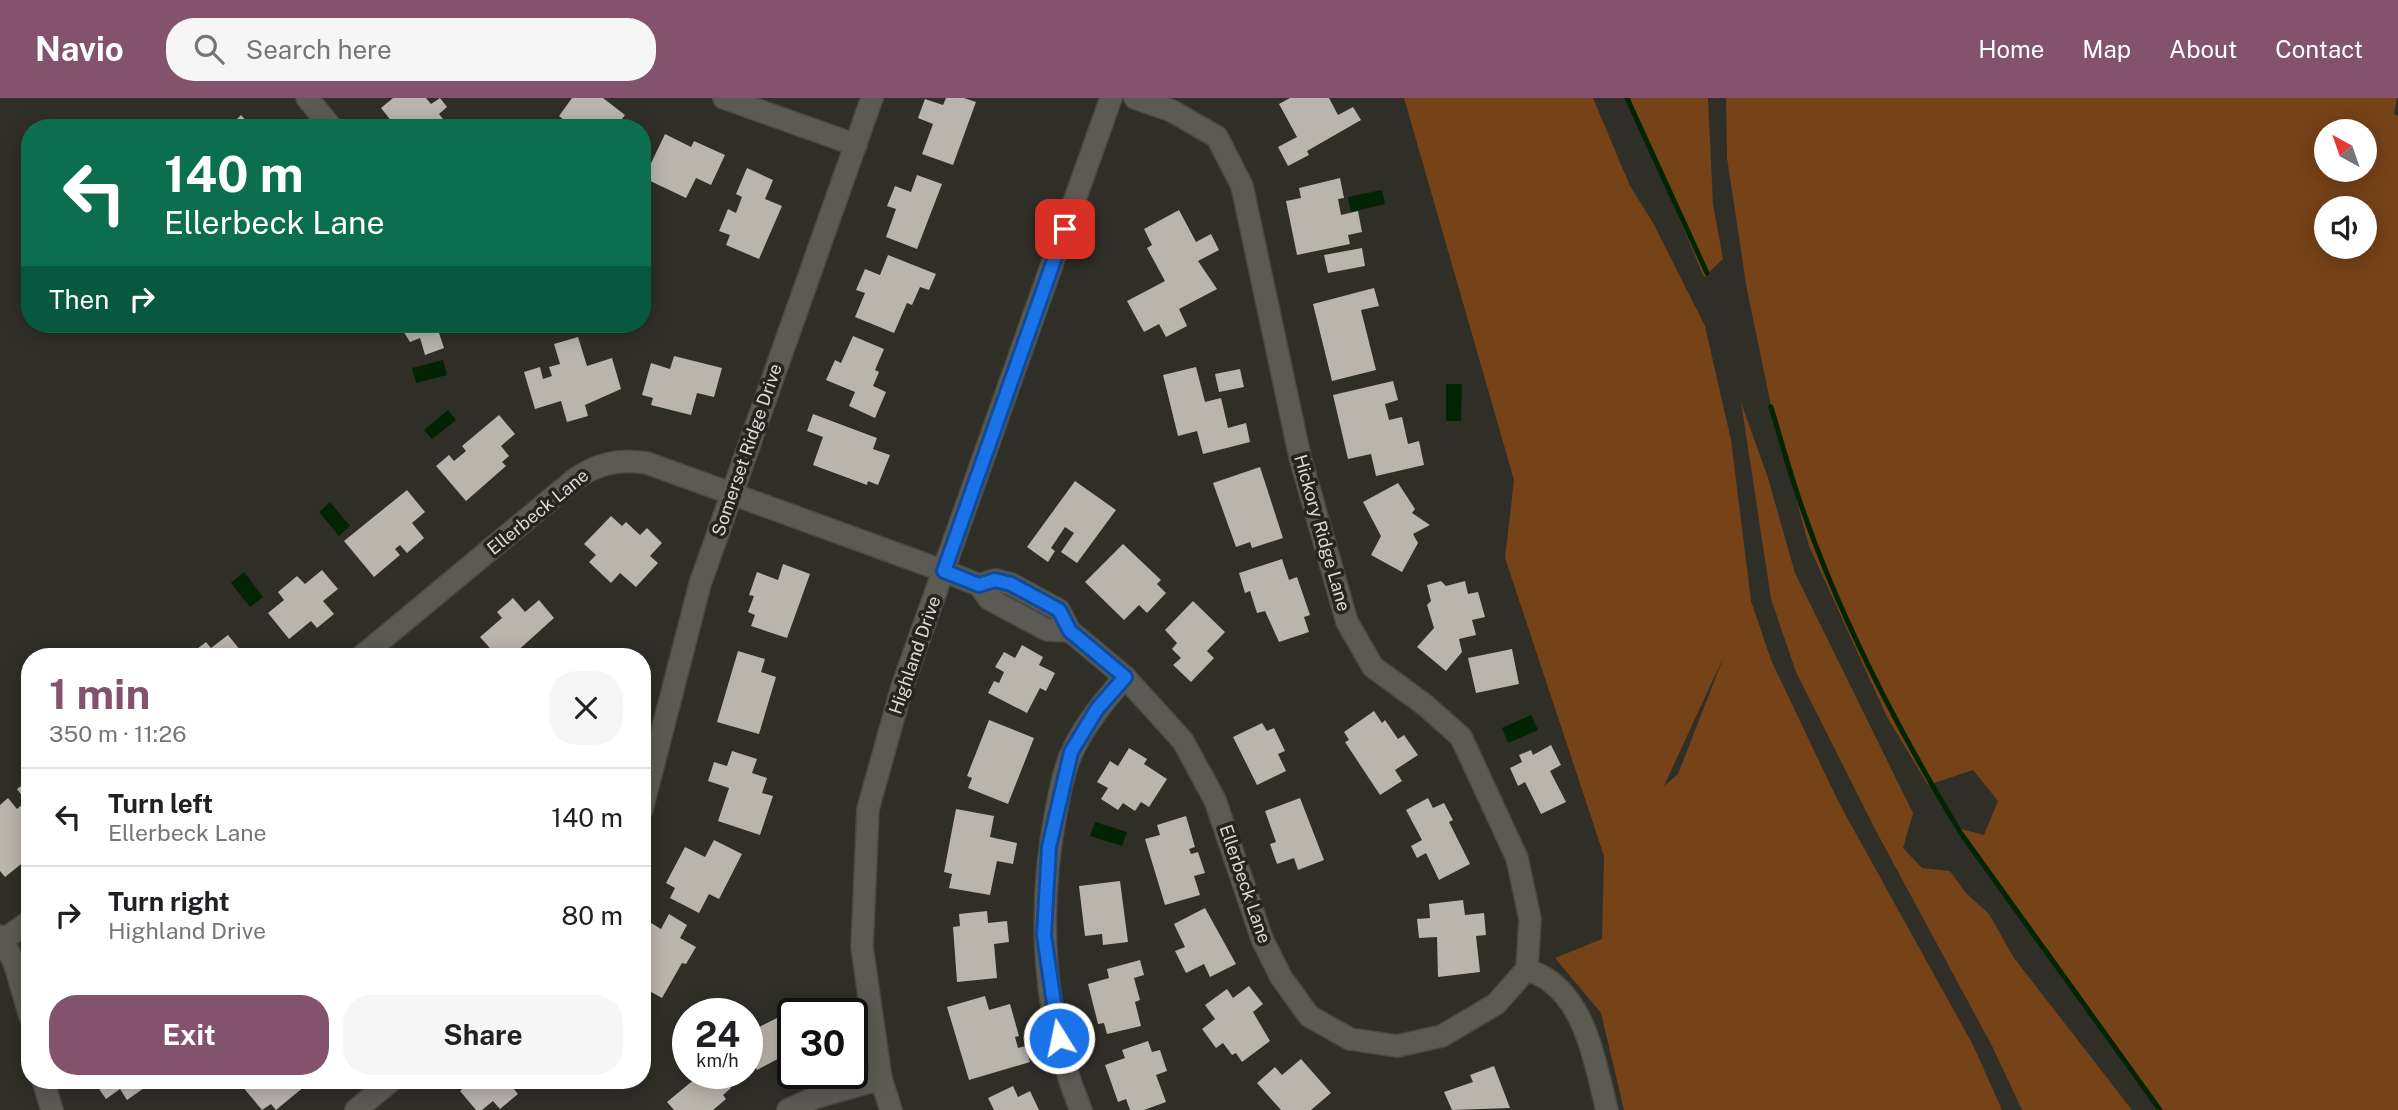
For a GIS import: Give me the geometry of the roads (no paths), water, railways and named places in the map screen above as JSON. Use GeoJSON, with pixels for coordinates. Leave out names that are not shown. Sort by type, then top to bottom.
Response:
{"type":"FeatureCollection","features":[{"type":"Feature","properties":{"kind":"street"},"geometry":{"type":"LineString","coordinates":[[307,98],[324,119]]}},
{"type":"Feature","properties":{"kind":"street"},"geometry":{"type":"LineString","coordinates":[[724,98],[856,145]]}},
{"type":"Feature","properties":{"kind":"street","name":"Somerset Ridge Drive"},"geometry":{"type":"LineString","coordinates":[[651,774],[700,584],[872,98]]}},
{"type":"Feature","properties":{"kind":"street","name":"Highland Drive"},"geometry":{"type":"LineString","coordinates":[[891,1110],[881,1079],[862,947],[868,808],[902,687],[1111,98]]}},
{"type":"Feature","properties":{"kind":"street","name":"Hickory Ridge Lane"},"geometry":{"type":"LineString","coordinates":[[1135,98],[1172,111],[1217,137],[1242,186],[1300,457],[1347,622],[1373,667],[1461,737],[1517,858],[1530,919],[1527,969]]}},
{"type":"Feature","properties":{"kind":"street","name":"Ellerbeck Lane"},"geometry":{"type":"LineString","coordinates":[[372,648],[574,480],[596,466],[621,461],[647,463],[944,571],[979,585],[989,599],[1047,630],[1070,631],[1125,677],[1183,741],[1216,800],[1262,939],[1281,977],[1309,1016],[1350,1038],[1397,1046],[1443,1036],[1496,1004],[1527,969]]}},
{"type":"Feature","properties":{"kind":"street"},"geometry":{"type":"LineString","coordinates":[[1081,1110],[1059,1038],[1047,969],[1044,935],[1049,847],[1071,752],[1097,709],[1125,677]]}},
{"type":"Feature","properties":{"kind":"street"},"geometry":{"type":"LineString","coordinates":[[21,926],[2,938],[21,982]]}},
{"type":"Feature","properties":{"kind":"street"},"geometry":{"type":"LineString","coordinates":[[1527,969],[1552,982],[1576,1010],[1592,1054],[1607,1110]]}},
{"type":"Feature","properties":{"kind":"street"},"geometry":{"type":"LineString","coordinates":[[788,1110],[814,1098],[881,1079]]}},
{"type":"Feature","properties":{"kind":"street"},"geometry":{"type":"LineString","coordinates":[[46,1089],[52,1110]]}},
{"type":"Feature","properties":{"kind":"street"},"geometry":{"type":"LineString","coordinates":[[356,1110],[381,1089]]}},
{"type":"Feature","properties":{"kind":"waterway"},"geometry":{"type":"LineString","coordinates":[[1627,98],[1707,273]]}},
{"type":"Feature","properties":{"kind":"waterway"},"geometry":{"type":"LineString","coordinates":[[1771,407],[1816,547],[1852,631],[1914,754],[1960,832],[2160,1110]]}}]}
